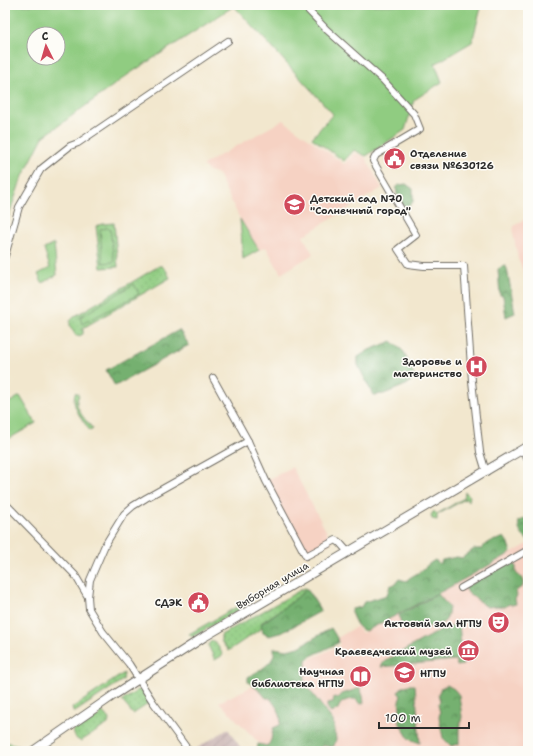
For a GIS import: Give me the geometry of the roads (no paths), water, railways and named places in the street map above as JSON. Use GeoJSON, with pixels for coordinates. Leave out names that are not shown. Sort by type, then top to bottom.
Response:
{"type":"FeatureCollection","features":[{"type":"Feature","properties":{"kind":"main road","name":"Выборная улица"},"geometry":{"type":"LineString","coordinates":[[33,751],[204,637],[525,448]]}},
{"type":"Feature","properties":{"kind":"street"},"geometry":{"type":"LineString","coordinates":[[303,5],[327,30],[383,80],[414,114],[420,129],[376,155],[373,161],[397,205],[416,234],[398,249],[408,264],[424,266],[464,266],[472,381],[480,452],[486,472]]}},
{"type":"Feature","properties":{"kind":"street"},"geometry":{"type":"LineString","coordinates":[[5,256],[19,207],[41,168],[70,146],[78,143],[228,41]]}},
{"type":"Feature","properties":{"kind":"street"},"geometry":{"type":"LineString","coordinates":[[213,378],[248,441],[266,481],[306,556],[336,540],[347,552]]}},
{"type":"Feature","properties":{"kind":"street"},"geometry":{"type":"LineString","coordinates":[[189,751],[153,702],[129,664],[93,617],[89,609],[88,597],[90,580],[105,545],[124,514],[146,498],[248,441]]}},
{"type":"Feature","properties":{"kind":"street"},"geometry":{"type":"LineString","coordinates":[[525,448],[528,460]]}},
{"type":"Feature","properties":{"kind":"street"},"geometry":{"type":"LineString","coordinates":[[5,503],[75,575],[88,597]]}},
{"type":"Feature","properties":{"kind":"street"},"geometry":{"type":"LineString","coordinates":[[460,588],[528,550]]}},
{"type":"Feature","properties":{"kind":"place","name":"Отделение связи №630126"},"geometry":{"type":"Point","coordinates":[394,159]}},
{"type":"Feature","properties":{"kind":"place","name":"Детский сад N70 \"Солнечный город\""},"geometry":{"type":"Point","coordinates":[294,204]}},
{"type":"Feature","properties":{"kind":"place","name":"Здоровье и материнство"},"geometry":{"type":"Point","coordinates":[477,367]}},
{"type":"Feature","properties":{"kind":"place","name":"СДЭК"},"geometry":{"type":"Point","coordinates":[198,602]}},
{"type":"Feature","properties":{"kind":"place","name":"Актовый зал НГПУ"},"geometry":{"type":"Point","coordinates":[498,623]}},
{"type":"Feature","properties":{"kind":"place","name":"Краеведческий музей"},"geometry":{"type":"Point","coordinates":[468,651]}},
{"type":"Feature","properties":{"kind":"place","name":"НГПУ"},"geometry":{"type":"Point","coordinates":[404,673]}},
{"type":"Feature","properties":{"kind":"place","name":"Научная библиотека НГПУ"},"geometry":{"type":"Point","coordinates":[360,677]}}]}
